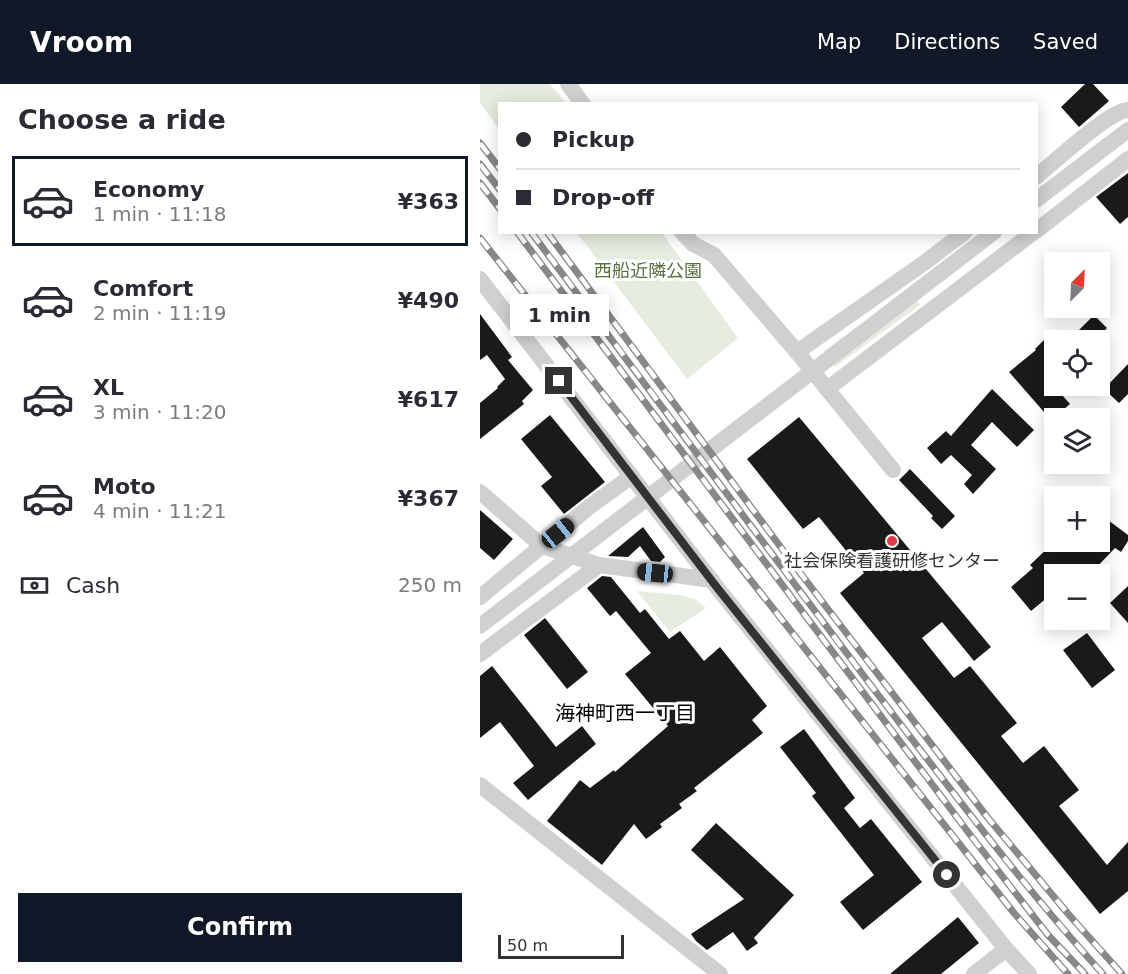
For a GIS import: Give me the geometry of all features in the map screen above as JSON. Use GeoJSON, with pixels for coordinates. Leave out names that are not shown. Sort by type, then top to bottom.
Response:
{"type":"FeatureCollection","features":[{"type":"Feature","properties":{"kind":"street"},"geometry":{"type":"LineString","coordinates":[[568,84],[582,102]]}},
{"type":"Feature","properties":{"kind":"street"},"geometry":{"type":"LineString","coordinates":[[1038,175],[1094,130],[1122,110],[1128,110]]}},
{"type":"Feature","properties":{"kind":"street"},"geometry":{"type":"LineString","coordinates":[[1038,198],[1128,130]]}},
{"type":"Feature","properties":{"kind":"street"},"geometry":{"type":"LineString","coordinates":[[1038,230],[1128,159]]}},
{"type":"Feature","properties":{"kind":"street"},"geometry":{"type":"LineString","coordinates":[[684,234],[693,244],[714,255],[893,470]]}},
{"type":"Feature","properties":{"kind":"street"},"geometry":{"type":"LineString","coordinates":[[797,352],[962,234]]}},
{"type":"Feature","properties":{"kind":"street"},"geometry":{"type":"LineString","coordinates":[[480,626],[991,234]]}},
{"type":"Feature","properties":{"kind":"street"},"geometry":{"type":"LineString","coordinates":[[827,388],[1032,234]]}},
{"type":"Feature","properties":{"kind":"street"},"geometry":{"type":"LineString","coordinates":[[480,279],[712,580],[1006,949],[1029,974]]}},
{"type":"Feature","properties":{"kind":"street"},"geometry":{"type":"LineString","coordinates":[[480,597],[589,507],[632,476]]}},
{"type":"Feature","properties":{"kind":"street"},"geometry":{"type":"LineString","coordinates":[[480,492],[542,546],[598,565],[712,580]]}},
{"type":"Feature","properties":{"kind":"street"},"geometry":{"type":"LineString","coordinates":[[480,654],[598,565]]}},
{"type":"Feature","properties":{"kind":"street"},"geometry":{"type":"LineString","coordinates":[[480,785],[720,974]]}},
{"type":"Feature","properties":{"kind":"street"},"geometry":{"type":"LineString","coordinates":[[974,974],[1006,949]]}},
{"type":"Feature","properties":{"kind":"green space"},"geometry":{"type":"Polygon","coordinates":[[[480,84],[550,84],[565,102],[498,102],[498,128],[480,103],[480,84]]]}},
{"type":"Feature","properties":{"kind":"green space","name":"西船近隣公園"},"geometry":{"type":"Polygon","coordinates":[[[578,234],[663,234],[738,338],[687,379],[578,234]]]}},
{"type":"Feature","properties":{"kind":"green space"},"geometry":{"type":"Polygon","coordinates":[[[909,289],[920,305],[835,367],[824,351],[909,289]]]}},
{"type":"Feature","properties":{"kind":"green space"},"geometry":{"type":"Polygon","coordinates":[[[637,591],[680,595],[695,599],[706,608],[670,632],[637,591]]]}},
{"type":"Feature","properties":{"kind":"building"},"geometry":{"type":"Polygon","coordinates":[[[1085,84],[1093,84],[1109,101],[1079,127],[1061,107],[1085,84]]]}},
{"type":"Feature","properties":{"kind":"building"},"geometry":{"type":"Polygon","coordinates":[[[1128,173],[1128,217],[1120,224],[1096,197],[1128,173]]]}},
{"type":"Feature","properties":{"kind":"building"},"geometry":{"type":"Polygon","coordinates":[[[480,314],[512,357],[508,360],[533,390],[522,401],[524,404],[480,439],[480,403],[505,379],[487,355],[480,360],[480,314]]]}},
{"type":"Feature","properties":{"kind":"building"},"geometry":{"type":"Polygon","coordinates":[[[1091,318],[1097,318],[1107,328],[1105,330],[1079,330],[1091,318]]]}},
{"type":"Feature","properties":{"kind":"building"},"geometry":{"type":"Polygon","coordinates":[[[1044,340],[1044,396],[1063,396],[1070,404],[1065,408],[1044,408],[1044,412],[1009,372],[1044,340]]]}},
{"type":"Feature","properties":{"kind":"building"},"geometry":{"type":"Polygon","coordinates":[[[1128,364],[1128,394],[1119,403],[1110,395],[1110,383],[1128,364]]]}},
{"type":"Feature","properties":{"kind":"building"},"geometry":{"type":"Polygon","coordinates":[[[992,389],[1034,430],[1017,447],[992,422],[971,445],[996,469],[973,494],[964,484],[972,475],[951,455],[941,464],[927,448],[946,431],[951,436],[992,389]]]}},
{"type":"Feature","properties":{"kind":"building"},"geometry":{"type":"Polygon","coordinates":[[[550,415],[605,482],[564,514],[541,486],[552,477],[521,439],[550,415]]]}},
{"type":"Feature","properties":{"kind":"building"},"geometry":{"type":"Polygon","coordinates":[[[799,417],[991,647],[974,661],[942,622],[922,638],[954,678],[970,666],[1017,723],[1001,736],[1023,763],[1044,746],[1079,790],[1059,806],[1107,865],[1128,842],[1128,891],[1100,914],[840,593],[864,573],[819,517],[803,529],[747,459],[799,417]]]}},
{"type":"Feature","properties":{"kind":"building"},"geometry":{"type":"Polygon","coordinates":[[[910,469],[955,516],[942,529],[931,518],[933,516],[899,480],[910,469]]]}},
{"type":"Feature","properties":{"kind":"building"},"geometry":{"type":"Polygon","coordinates":[[[480,510],[513,539],[494,560],[480,548],[480,510]]]}},
{"type":"Feature","properties":{"kind":"building"},"geometry":{"type":"Polygon","coordinates":[[[1110,522],[1128,535],[1128,541],[1121,552],[1115,548],[1100,564],[1044,564],[1044,600],[1031,611],[1011,587],[1033,568],[1030,565],[1044,552],[1110,552],[1110,522]]]}},
{"type":"Feature","properties":{"kind":"building"},"geometry":{"type":"Polygon","coordinates":[[[643,527],[665,557],[660,562],[651,561],[640,546],[628,557],[608,556],[643,527]]]}},
{"type":"Feature","properties":{"kind":"building"},"geometry":{"type":"Polygon","coordinates":[[[602,576],[611,577],[640,613],[645,609],[669,639],[680,631],[704,661],[720,647],[767,706],[752,720],[763,733],[694,788],[697,791],[679,804],[682,808],[660,824],[662,827],[646,839],[634,824],[602,865],[547,821],[580,780],[590,788],[614,770],[615,772],[668,726],[625,674],[651,653],[616,611],[610,616],[587,588],[602,576]]]}},
{"type":"Feature","properties":{"kind":"building"},"geometry":{"type":"Polygon","coordinates":[[[1128,586],[1128,623],[1110,603],[1128,586]]]}},
{"type":"Feature","properties":{"kind":"building"},"geometry":{"type":"Polygon","coordinates":[[[545,618],[588,672],[567,689],[524,635],[545,618]]]}},
{"type":"Feature","properties":{"kind":"building"},"geometry":{"type":"Polygon","coordinates":[[[1087,633],[1115,670],[1092,688],[1063,650],[1087,633]]]}},
{"type":"Feature","properties":{"kind":"building"},"geometry":{"type":"Polygon","coordinates":[[[492,666],[556,747],[582,726],[596,744],[528,800],[513,783],[534,766],[500,722],[480,738],[480,676],[492,666]]]}},
{"type":"Feature","properties":{"kind":"building"},"geometry":{"type":"Polygon","coordinates":[[[804,729],[855,798],[844,808],[860,828],[871,819],[922,882],[863,930],[840,902],[874,875],[812,796],[816,793],[780,747],[804,729]]]}},
{"type":"Feature","properties":{"kind":"building"},"geometry":{"type":"Polygon","coordinates":[[[716,823],[794,895],[754,938],[758,943],[747,951],[733,932],[707,950],[691,934],[744,899],[691,850],[716,823]]]}},
{"type":"Feature","properties":{"kind":"building"},"geometry":{"type":"Polygon","coordinates":[[[958,917],[979,943],[941,974],[890,974],[958,917]]]}},
{"type":"Feature","properties":{"kind":"railway"},"geometry":{"type":"LineString","coordinates":[[480,143],[498,166]]}},
{"type":"Feature","properties":{"kind":"railway"},"geometry":{"type":"LineString","coordinates":[[480,164],[498,187]]}},
{"type":"Feature","properties":{"kind":"railway"},"geometry":{"type":"LineString","coordinates":[[480,183],[498,206]]}},
{"type":"Feature","properties":{"kind":"railway"},"geometry":{"type":"LineString","coordinates":[[519,234],[968,832],[1048,935],[1085,974]]}},
{"type":"Feature","properties":{"kind":"railway"},"geometry":{"type":"LineString","coordinates":[[532,234],[933,767],[1016,872],[1103,974]]}},
{"type":"Feature","properties":{"kind":"railway"},"geometry":{"type":"LineString","coordinates":[[548,234],[788,557],[988,818],[1122,974]]}},
{"type":"Feature","properties":{"kind":"railway"},"geometry":{"type":"LineString","coordinates":[[480,238],[1014,913],[1068,974]]}},
{"type":"Feature","properties":{"kind":"place","name":"社会保険看護研修センター"},"geometry":{"type":"Point","coordinates":[892,541]}},
{"type":"Feature","properties":{"kind":"district","name":"海神町西一丁目"},"geometry":{"type":"Point","coordinates":[625,713]}},
{"type":"Feature","properties":{"kind":"route"},"geometry":{"type":"LineString","coordinates":[[559,381],[715,585],[947,875]]}}]}
